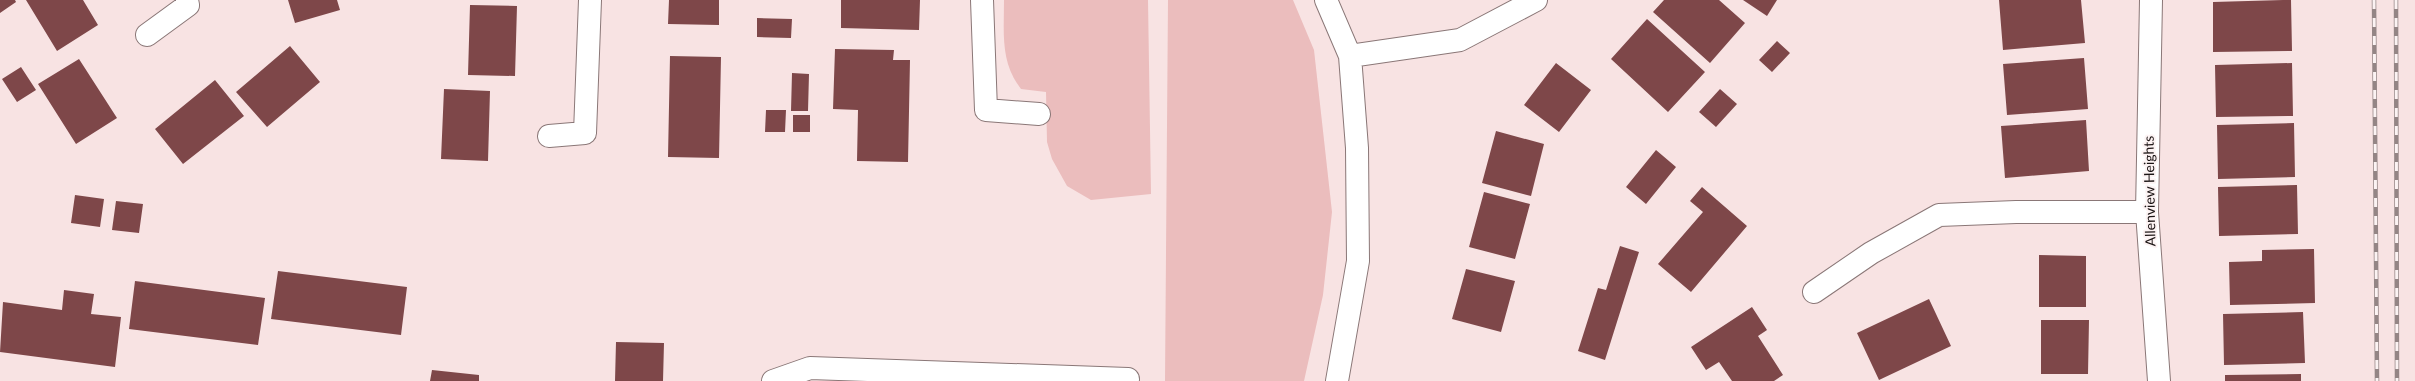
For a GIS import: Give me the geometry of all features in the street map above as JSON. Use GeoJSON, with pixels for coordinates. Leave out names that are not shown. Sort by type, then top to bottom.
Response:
{"type":"FeatureCollection","features":[{"type":"Feature","properties":{"kind":"street"},"geometry":{"type":"LineString","coordinates":[[148,35],[188,5],[187,0]]}},
{"type":"Feature","properties":{"kind":"street"},"geometry":{"type":"LineString","coordinates":[[549,136],[585,133],[590,0]]}},
{"type":"Feature","properties":{"kind":"street"},"geometry":{"type":"LineString","coordinates":[[982,0],[986,110],[1039,114]]}},
{"type":"Feature","properties":{"kind":"street"},"geometry":{"type":"LineString","coordinates":[[1326,0],[1350,56],[1357,148],[1358,261],[1337,381]]}},
{"type":"Feature","properties":{"kind":"street"},"geometry":{"type":"LineString","coordinates":[[1350,56],[1460,40],[1536,0]]}},
{"type":"Feature","properties":{"kind":"street","name":"Allenview Heights"},"geometry":{"type":"LineString","coordinates":[[2151,0],[2147,212],[2159,381]]}},
{"type":"Feature","properties":{"kind":"street"},"geometry":{"type":"LineString","coordinates":[[1814,292],[1872,253],[1939,215],[2016,212],[2147,212]]}},
{"type":"Feature","properties":{"kind":"street"},"geometry":{"type":"LineString","coordinates":[[773,381],[810,368],[1128,379]]}},
{"type":"Feature","properties":{"kind":"shaded area"},"geometry":{"type":"Polygon","coordinates":[[[1004,0],[1148,0],[1151,194],[1091,200],[1067,186],[1052,159],[1047,142],[1046,92],[1021,89],[1009,68],[1006,58],[1004,36],[1004,0]]]}},
{"type":"Feature","properties":{"kind":"shaded area"},"geometry":{"type":"Polygon","coordinates":[[[1168,0],[1293,0],[1314,50],[1332,212],[1323,295],[1304,381],[1165,381],[1168,0]]]}},
{"type":"Feature","properties":{"kind":"building"},"geometry":{"type":"Polygon","coordinates":[[[0,0],[15,0],[16,2],[0,13],[0,0]]]}},
{"type":"Feature","properties":{"kind":"building"},"geometry":{"type":"Polygon","coordinates":[[[26,0],[83,0],[98,25],[57,51],[26,0]]]}},
{"type":"Feature","properties":{"kind":"building"},"geometry":{"type":"Polygon","coordinates":[[[288,0],[337,0],[340,10],[295,23],[288,0]]]}},
{"type":"Feature","properties":{"kind":"building"},"geometry":{"type":"Polygon","coordinates":[[[669,0],[719,0],[719,25],[668,24],[669,0]]]}},
{"type":"Feature","properties":{"kind":"building"},"geometry":{"type":"Polygon","coordinates":[[[841,0],[920,0],[919,30],[841,28],[841,0]]]}},
{"type":"Feature","properties":{"kind":"building"},"geometry":{"type":"Polygon","coordinates":[[[1664,0],[1719,0],[1745,23],[1710,63],[1653,12],[1664,0]]]}},
{"type":"Feature","properties":{"kind":"building"},"geometry":{"type":"Polygon","coordinates":[[[1743,0],[1777,0],[1767,16],[1743,0]]]}},
{"type":"Feature","properties":{"kind":"building"},"geometry":{"type":"Polygon","coordinates":[[[1999,0],[2081,0],[2085,43],[2003,50],[1999,0]]]}},
{"type":"Feature","properties":{"kind":"building"},"geometry":{"type":"Polygon","coordinates":[[[2291,0],[2292,51],[2213,52],[2213,2],[2291,0]]]}},
{"type":"Feature","properties":{"kind":"building"},"geometry":{"type":"Polygon","coordinates":[[[470,5],[517,6],[515,76],[468,75],[470,5]]]}},
{"type":"Feature","properties":{"kind":"building"},"geometry":{"type":"Polygon","coordinates":[[[757,18],[792,19],[791,38],[757,37],[757,18]]]}},
{"type":"Feature","properties":{"kind":"building"},"geometry":{"type":"Polygon","coordinates":[[[1647,19],[1705,72],[1668,112],[1611,59],[1647,19]]]}},
{"type":"Feature","properties":{"kind":"building"},"geometry":{"type":"Polygon","coordinates":[[[1777,41],[1790,53],[1772,72],[1759,60],[1777,41]]]}},
{"type":"Feature","properties":{"kind":"building"},"geometry":{"type":"Polygon","coordinates":[[[290,46],[320,82],[267,127],[236,92],[290,46]]]}},
{"type":"Feature","properties":{"kind":"building"},"geometry":{"type":"Polygon","coordinates":[[[835,49],[894,50],[893,60],[910,60],[908,162],[857,161],[858,110],[833,109],[835,49]]]}},
{"type":"Feature","properties":{"kind":"building"},"geometry":{"type":"Polygon","coordinates":[[[670,56],[721,57],[719,158],[668,157],[670,56]]]}},
{"type":"Feature","properties":{"kind":"building"},"geometry":{"type":"Polygon","coordinates":[[[2084,58],[2088,109],[2007,115],[2003,64],[2084,58]]]}},
{"type":"Feature","properties":{"kind":"building"},"geometry":{"type":"Polygon","coordinates":[[[79,59],[117,118],[76,144],[38,84],[79,59]]]}},
{"type":"Feature","properties":{"kind":"building"},"geometry":{"type":"Polygon","coordinates":[[[1556,63],[1591,90],[1559,132],[1524,105],[1556,63]]]}},
{"type":"Feature","properties":{"kind":"building"},"geometry":{"type":"Polygon","coordinates":[[[2292,63],[2293,116],[2216,117],[2215,65],[2292,63]]]}},
{"type":"Feature","properties":{"kind":"building"},"geometry":{"type":"Polygon","coordinates":[[[21,67],[36,90],[17,102],[2,79],[21,67]]]}},
{"type":"Feature","properties":{"kind":"building"},"geometry":{"type":"Polygon","coordinates":[[[792,73],[809,74],[808,111],[791,111],[792,73]]]}},
{"type":"Feature","properties":{"kind":"building"},"geometry":{"type":"Polygon","coordinates":[[[215,80],[244,116],[183,164],[155,129],[215,80]]]}},
{"type":"Feature","properties":{"kind":"building"},"geometry":{"type":"Polygon","coordinates":[[[444,89],[490,91],[488,161],[441,159],[444,89]]]}},
{"type":"Feature","properties":{"kind":"building"},"geometry":{"type":"Polygon","coordinates":[[[1720,89],[1737,104],[1716,127],[1699,112],[1720,89]]]}},
{"type":"Feature","properties":{"kind":"building"},"geometry":{"type":"Polygon","coordinates":[[[766,110],[786,110],[785,132],[765,132],[766,110]]]}},
{"type":"Feature","properties":{"kind":"building"},"geometry":{"type":"Polygon","coordinates":[[[793,115],[810,115],[810,132],[793,132],[793,115]]]}},
{"type":"Feature","properties":{"kind":"building"},"geometry":{"type":"Polygon","coordinates":[[[2086,120],[2089,171],[2005,178],[2001,126],[2086,120]]]}},
{"type":"Feature","properties":{"kind":"building"},"geometry":{"type":"Polygon","coordinates":[[[2294,123],[2295,177],[2218,179],[2217,125],[2294,123]]]}},
{"type":"Feature","properties":{"kind":"building"},"geometry":{"type":"Polygon","coordinates":[[[1496,131],[1544,144],[1531,196],[1482,183],[1496,131]]]}},
{"type":"Feature","properties":{"kind":"building"},"geometry":{"type":"Polygon","coordinates":[[[1656,150],[1676,167],[1646,204],[1626,187],[1656,150]]]}},
{"type":"Feature","properties":{"kind":"building"},"geometry":{"type":"Polygon","coordinates":[[[2297,185],[2298,234],[2219,236],[2218,187],[2297,185]]]}},
{"type":"Feature","properties":{"kind":"building"},"geometry":{"type":"Polygon","coordinates":[[[1702,187],[1747,226],[1691,292],[1658,264],[1703,212],[1690,201],[1702,187]]]}},
{"type":"Feature","properties":{"kind":"building"},"geometry":{"type":"Polygon","coordinates":[[[1484,192],[1530,204],[1515,259],[1469,247],[1484,192]]]}},
{"type":"Feature","properties":{"kind":"building"},"geometry":{"type":"Polygon","coordinates":[[[75,195],[104,199],[100,227],[71,223],[75,195]]]}},
{"type":"Feature","properties":{"kind":"building"},"geometry":{"type":"Polygon","coordinates":[[[116,201],[143,204],[139,233],[112,230],[116,201]]]}},
{"type":"Feature","properties":{"kind":"building"},"geometry":{"type":"Polygon","coordinates":[[[1620,246],[1639,252],[1605,360],[1578,351],[1598,288],[1606,290],[1620,246]]]}},
{"type":"Feature","properties":{"kind":"building"},"geometry":{"type":"Polygon","coordinates":[[[2314,249],[2315,303],[2230,305],[2229,262],[2262,261],[2262,250],[2314,249]]]}},
{"type":"Feature","properties":{"kind":"building"},"geometry":{"type":"Polygon","coordinates":[[[2039,255],[2086,256],[2086,307],[2039,307],[2039,255]]]}},
{"type":"Feature","properties":{"kind":"building"},"geometry":{"type":"Polygon","coordinates":[[[1466,269],[1515,281],[1501,332],[1452,319],[1466,269]]]}},
{"type":"Feature","properties":{"kind":"building"},"geometry":{"type":"Polygon","coordinates":[[[278,271],[407,287],[401,335],[271,319],[278,271]]]}},
{"type":"Feature","properties":{"kind":"building"},"geometry":{"type":"Polygon","coordinates":[[[135,281],[265,298],[258,345],[129,329],[135,281]]]}},
{"type":"Feature","properties":{"kind":"building"},"geometry":{"type":"Polygon","coordinates":[[[64,290],[94,294],[91,314],[121,317],[115,367],[0,352],[3,302],[62,310],[64,290]]]}},
{"type":"Feature","properties":{"kind":"building"},"geometry":{"type":"Polygon","coordinates":[[[1929,299],[1951,346],[1879,380],[1857,333],[1929,299]]]}},
{"type":"Feature","properties":{"kind":"building"},"geometry":{"type":"Polygon","coordinates":[[[1752,307],[1767,330],[1758,336],[1783,375],[1774,381],[1732,381],[1719,362],[1706,370],[1691,347],[1752,307]]]}},
{"type":"Feature","properties":{"kind":"building"},"geometry":{"type":"Polygon","coordinates":[[[2303,312],[2305,363],[2224,365],[2223,314],[2303,312]]]}},
{"type":"Feature","properties":{"kind":"building"},"geometry":{"type":"Polygon","coordinates":[[[2041,320],[2089,320],[2088,374],[2041,374],[2041,320]]]}},
{"type":"Feature","properties":{"kind":"building"},"geometry":{"type":"Polygon","coordinates":[[[616,342],[664,343],[663,381],[615,381],[616,342]]]}},
{"type":"Feature","properties":{"kind":"building"},"geometry":{"type":"Polygon","coordinates":[[[432,370],[479,375],[479,381],[430,381],[432,370]]]}},
{"type":"Feature","properties":{"kind":"building"},"geometry":{"type":"Polygon","coordinates":[[[2301,374],[2301,381],[2225,381],[2225,375],[2301,374]]]}},
{"type":"Feature","properties":{"kind":"railway"},"geometry":{"type":"LineString","coordinates":[[2374,0],[2377,381]]}},
{"type":"Feature","properties":{"kind":"railway"},"geometry":{"type":"LineString","coordinates":[[2396,0],[2397,381]]}}]}
